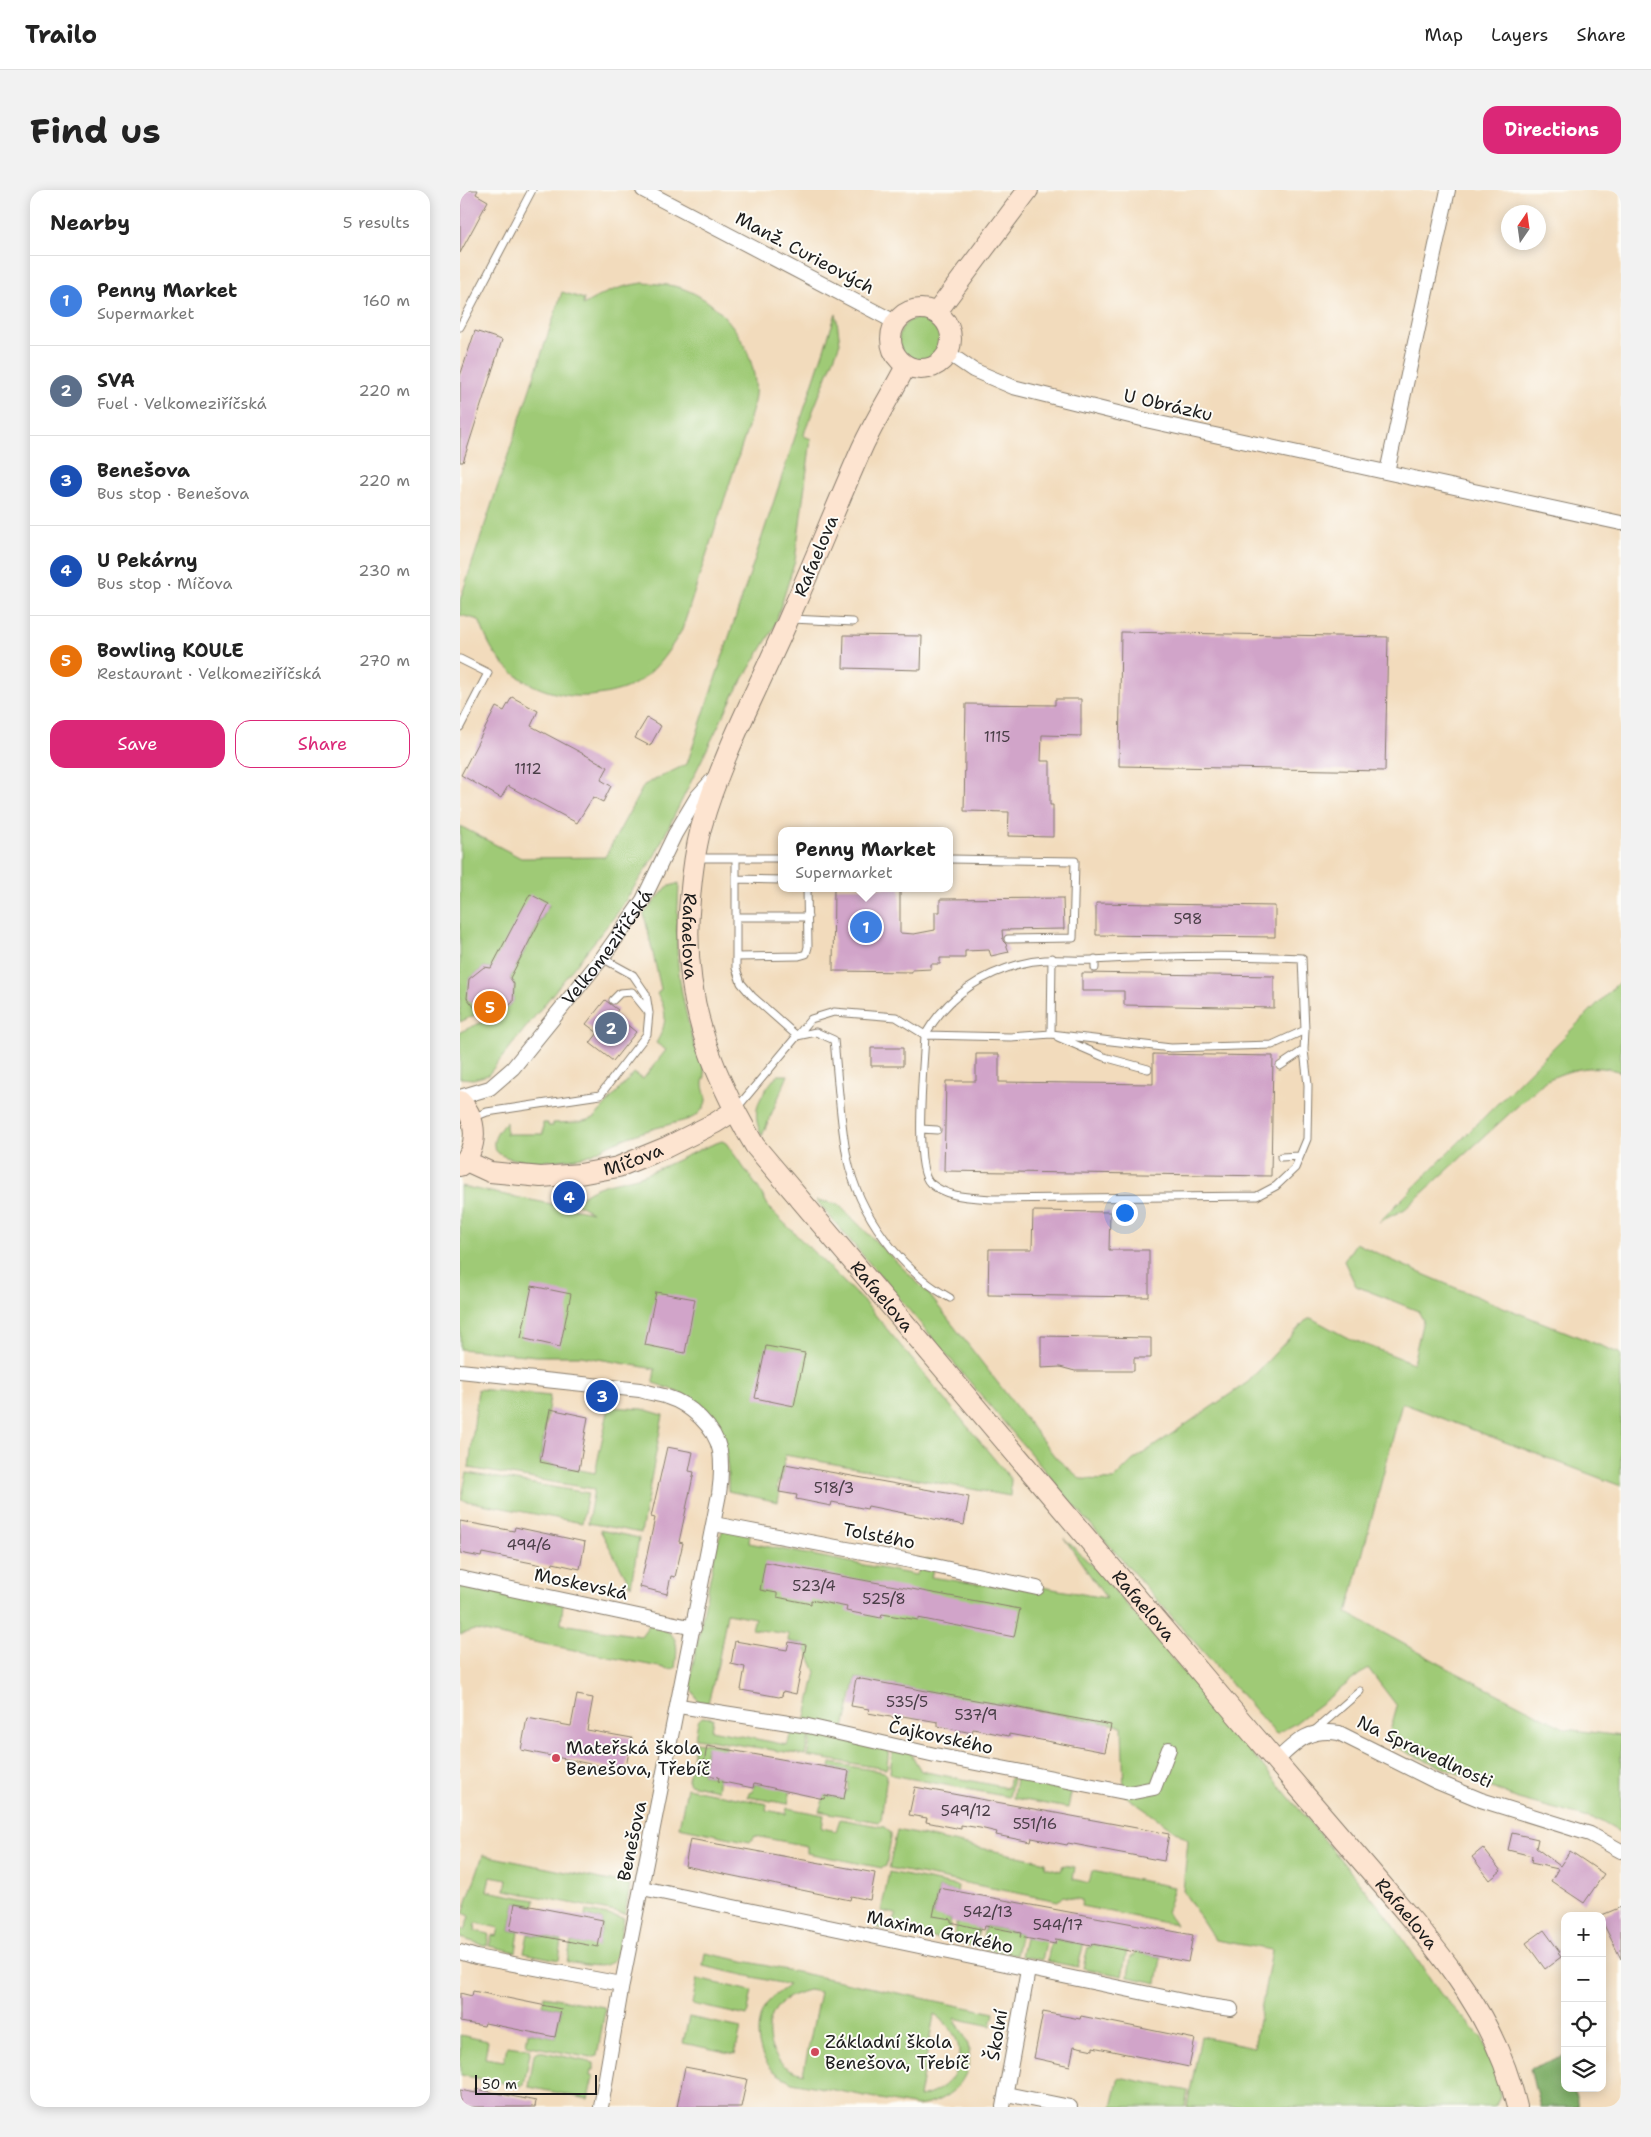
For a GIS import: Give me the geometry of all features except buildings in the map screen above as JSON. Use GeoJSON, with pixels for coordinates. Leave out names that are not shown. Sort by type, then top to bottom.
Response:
{"type":"FeatureCollection","features":[{"type":"Feature","properties":{"kind":"main road"},"geometry":{"type":"LineString","coordinates":[[936,313],[1028,190]]}},
{"type":"Feature","properties":{"kind":"main road"},"geometry":{"type":"LineString","coordinates":[[918,309],[936,313],[943,318],[951,335],[948,353],[943,361],[935,367],[916,370],[906,366],[898,360],[891,347],[891,331],[895,322],[902,315],[918,309]]}},
{"type":"Feature","properties":{"kind":"main road","name":"Rafaelova"},"geometry":{"type":"LineString","coordinates":[[906,366],[863,446],[723,767],[701,827],[694,858],[688,921],[689,969],[700,1031],[716,1074],[734,1111],[755,1146],[1275,1762],[1404,1911],[1457,1976],[1484,2019],[1505,2063],[1517,2107]]}},
{"type":"Feature","properties":{"kind":"main road"},"geometry":{"type":"LineString","coordinates":[[460,1101],[471,1118],[474,1133],[472,1147],[463,1163]]}},
{"type":"Feature","properties":{"kind":"main road","name":"Míčova"},"geometry":{"type":"LineString","coordinates":[[463,1163],[490,1172],[541,1177],[580,1174],[618,1167],[667,1147],[716,1123],[734,1111]]}},
{"type":"Feature","properties":{"kind":"street","name":"Manž. Curieových"},"geometry":{"type":"LineString","coordinates":[[643,190],[895,322]]}},
{"type":"Feature","properties":{"kind":"street"},"geometry":{"type":"LineString","coordinates":[[1386,472],[1448,190]]}},
{"type":"Feature","properties":{"kind":"street","name":"U Obrázku"},"geometry":{"type":"LineString","coordinates":[[948,353],[973,370],[1014,387],[1150,421],[1621,523]]}},
{"type":"Feature","properties":{"kind":"street","name":"Velkomeziříčská"},"geometry":{"type":"LineString","coordinates":[[460,1097],[490,1088],[513,1068],[602,958],[643,900],[675,834],[697,797],[723,767]]}},
{"type":"Feature","properties":{"kind":"street","name":"Benešova"},"geometry":{"type":"LineString","coordinates":[[460,1371],[640,1390],[668,1397],[682,1404],[704,1422],[719,1449],[722,1474],[714,1524],[622,1984],[600,2107]]}},
{"type":"Feature","properties":{"kind":"street","name":"Tolstého"},"geometry":{"type":"LineString","coordinates":[[714,1524],[916,1562],[1037,1588]]}},
{"type":"Feature","properties":{"kind":"street","name":"Moskevská"},"geometry":{"type":"LineString","coordinates":[[460,1578],[694,1628]]}},
{"type":"Feature","properties":{"kind":"street","name":"Čajkovského"},"geometry":{"type":"LineString","coordinates":[[679,1706],[808,1726],[935,1755],[1129,1793],[1154,1788],[1169,1749]]}},
{"type":"Feature","properties":{"kind":"street","name":"Na Spravedlnosti"},"geometry":{"type":"LineString","coordinates":[[1310,1734],[1332,1732],[1346,1735],[1435,1781],[1481,1800],[1590,1834],[1621,1851]]}},
{"type":"Feature","properties":{"kind":"street"},"geometry":{"type":"LineString","coordinates":[[1275,1762],[1296,1742],[1310,1734]]}},
{"type":"Feature","properties":{"kind":"street","name":"Maxima Gorkého"},"geometry":{"type":"LineString","coordinates":[[642,1888],[1028,1970],[1202,2005],[1231,2009]]}},
{"type":"Feature","properties":{"kind":"street"},"geometry":{"type":"LineString","coordinates":[[460,1952],[476,1957],[622,1984]]}},
{"type":"Feature","properties":{"kind":"street","name":"Školní"},"geometry":{"type":"LineString","coordinates":[[1005,2100],[1028,1970]]}},
{"type":"Feature","properties":{"kind":"street"},"geometry":{"type":"LineString","coordinates":[[1005,2100],[1070,2107]]}},
{"type":"Feature","properties":{"kind":"lane"},"geometry":{"type":"LineString","coordinates":[[460,327],[532,190]]}},
{"type":"Feature","properties":{"kind":"lane"},"geometry":{"type":"LineString","coordinates":[[789,619],[853,622]]}},
{"type":"Feature","properties":{"kind":"lane"},"geometry":{"type":"LineString","coordinates":[[460,659],[488,673],[460,727]]}},
{"type":"Feature","properties":{"kind":"lane"},"geometry":{"type":"LineString","coordinates":[[694,858],[778,858]]}},
{"type":"Feature","properties":{"kind":"lane"},"geometry":{"type":"LineString","coordinates":[[736,858],[736,968],[741,983],[752,996],[797,1036]]}},
{"type":"Feature","properties":{"kind":"lane"},"geometry":{"type":"LineString","coordinates":[[953,859],[1075,861],[1073,938],[1008,939]]}},
{"type":"Feature","properties":{"kind":"lane"},"geometry":{"type":"LineString","coordinates":[[736,879],[778,880]]}},
{"type":"Feature","properties":{"kind":"lane"},"geometry":{"type":"LineString","coordinates":[[736,957],[800,956],[806,954],[808,947],[807,892]]}},
{"type":"Feature","properties":{"kind":"lane"},"geometry":{"type":"LineString","coordinates":[[736,917],[808,917]]}},
{"type":"Feature","properties":{"kind":"lane"},"geometry":{"type":"LineString","coordinates":[[1217,955],[1302,958],[1304,1050],[1308,1085],[1307,1138],[1295,1168],[1276,1186],[1257,1196],[992,1199],[948,1194],[928,1181],[921,1155],[925,1035],[936,1017],[951,1000],[976,982],[1020,964],[1052,958],[1095,959],[1217,955]]}},
{"type":"Feature","properties":{"kind":"lane"},"geometry":{"type":"LineString","coordinates":[[471,1118],[487,1112],[600,1095],[646,1034],[649,1013],[646,994],[633,975],[602,958]]}},
{"type":"Feature","properties":{"kind":"lane"},"geometry":{"type":"LineString","coordinates":[[1051,1034],[1052,958]]}},
{"type":"Feature","properties":{"kind":"lane"},"geometry":{"type":"LineString","coordinates":[[1095,959],[1095,968]]}},
{"type":"Feature","properties":{"kind":"lane"},"geometry":{"type":"LineString","coordinates":[[613,1000],[620,993],[632,992],[649,1013]]}},
{"type":"Feature","properties":{"kind":"lane"},"geometry":{"type":"LineString","coordinates":[[734,1111],[811,1019],[834,1012],[896,1017],[925,1035],[1011,1037],[1051,1034],[1171,1048],[1272,1045],[1305,1030]]}},
{"type":"Feature","properties":{"kind":"lane"},"geometry":{"type":"LineString","coordinates":[[797,1036],[816,1032],[834,1040],[847,1158],[860,1194],[876,1226],[906,1265],[934,1289],[950,1298]]}},
{"type":"Feature","properties":{"kind":"lane"},"geometry":{"type":"LineString","coordinates":[[1051,1034],[1104,1057],[1148,1069]]}},
{"type":"Feature","properties":{"kind":"lane"},"geometry":{"type":"LineString","coordinates":[[1280,1066],[1304,1050]]}},
{"type":"Feature","properties":{"kind":"lane"},"geometry":{"type":"LineString","coordinates":[[921,1129],[937,1130]]}},
{"type":"Feature","properties":{"kind":"lane"},"geometry":{"type":"LineString","coordinates":[[1281,1157],[1299,1156]]}},
{"type":"Feature","properties":{"kind":"lane"},"geometry":{"type":"LineString","coordinates":[[1310,1734],[1360,1691]]}},
{"type":"Feature","properties":{"kind":"green space"},"geometry":{"type":"Polygon","coordinates":[[[643,283],[679,287],[698,295],[722,314],[741,339],[748,353],[755,382],[753,405],[748,427],[682,630],[659,663],[636,683],[615,692],[569,696],[541,689],[528,683],[505,666],[491,647],[479,620],[460,615],[460,600],[562,292],[584,299],[583,305],[612,291],[643,283]]]}},
{"type":"Feature","properties":{"kind":"green space"},"geometry":{"type":"Polygon","coordinates":[[[836,313],[840,343],[805,431],[804,436],[811,439],[795,561],[774,628],[734,694],[655,855],[618,912],[488,1075],[473,1079],[460,1078],[460,1032],[498,1015],[513,1002],[514,984],[510,978],[549,905],[491,968],[484,967],[469,979],[479,1013],[460,1022],[460,826],[521,858],[605,857],[644,785],[687,764],[836,313]]]}},
{"type":"Feature","properties":{"kind":"green space"},"geometry":{"type":"Polygon","coordinates":[[[924,318],[932,321],[938,327],[941,339],[938,351],[932,357],[916,360],[908,357],[902,351],[899,335],[902,327],[908,321],[924,318]]]}},
{"type":"Feature","properties":{"kind":"green space"},"geometry":{"type":"Polygon","coordinates":[[[679,883],[677,939],[679,973],[690,1029],[705,1072],[703,1087],[706,1103],[704,1107],[691,1118],[634,1135],[582,1157],[553,1161],[535,1161],[517,1160],[503,1156],[495,1149],[495,1138],[506,1122],[506,1134],[543,1134],[543,1123],[553,1126],[553,1123],[580,1122],[594,1118],[634,1073],[643,1079],[666,1050],[656,1043],[664,1025],[665,1013],[657,994],[661,989],[644,914],[667,887],[679,883]]]}},
{"type":"Feature","properties":{"kind":"green space"},"geometry":{"type":"Polygon","coordinates":[[[1621,980],[1621,1072],[1601,1068],[1582,1069],[1563,1073],[1545,1081],[1405,1209],[1379,1222],[1621,980]]]}},
{"type":"Feature","properties":{"kind":"green space"},"geometry":{"type":"Polygon","coordinates":[[[777,1075],[788,1075],[762,1136],[758,1127],[757,1111],[762,1096],[777,1075]]]}},
{"type":"Feature","properties":{"kind":"green space"},"geometry":{"type":"Polygon","coordinates":[[[722,1141],[726,1143],[759,1189],[770,1209],[867,1305],[1011,1479],[1010,1496],[785,1455],[781,1481],[778,1481],[777,1489],[780,1490],[778,1502],[728,1491],[728,1470],[725,1451],[721,1435],[713,1421],[703,1409],[690,1399],[673,1390],[653,1383],[655,1369],[581,1356],[537,1356],[460,1349],[460,1186],[592,1212],[575,1203],[589,1191],[606,1184],[643,1175],[722,1141]]]}},
{"type":"Feature","properties":{"kind":"green space"},"geometry":{"type":"Polygon","coordinates":[[[816,1200],[838,1204],[928,1293],[1056,1458],[1081,1479],[1113,1480],[1132,1461],[1248,1382],[1305,1321],[1311,1318],[1346,1337],[1413,1363],[1423,1320],[1418,1311],[1356,1286],[1344,1261],[1356,1243],[1454,1287],[1621,1354],[1621,1486],[1402,1403],[1347,1613],[1455,1672],[1566,1729],[1621,1736],[1621,1833],[1600,1821],[1518,1799],[1406,1752],[1387,1742],[1397,1706],[1368,1668],[1294,1724],[1276,1734],[1084,1517],[816,1200]]]}},
{"type":"Feature","properties":{"kind":"green space"},"geometry":{"type":"Polygon","coordinates":[[[478,1389],[550,1396],[540,1462],[595,1473],[609,1407],[643,1409],[663,1415],[641,1533],[588,1523],[594,1489],[469,1468],[478,1389]]]}},
{"type":"Feature","properties":{"kind":"green space"},"geometry":{"type":"Polygon","coordinates":[[[467,1473],[588,1493],[582,1523],[461,1500],[467,1473]]]}},
{"type":"Feature","properties":{"kind":"green space"},"geometry":{"type":"Polygon","coordinates":[[[751,1525],[749,1543],[916,1575],[926,1559],[936,1560],[931,1577],[998,1587],[1000,1580],[1106,1598],[1064,1538],[1100,1573],[1304,1815],[1390,1920],[1440,1993],[1482,2038],[1499,2083],[1500,2097],[1495,2107],[1187,2107],[1201,2036],[1254,2047],[1272,1950],[1215,1940],[1183,1891],[1188,1840],[1124,1795],[1122,1726],[997,1703],[996,1705],[856,1678],[844,1728],[805,1721],[816,1672],[804,1645],[788,1641],[789,1634],[752,1629],[755,1618],[727,1613],[718,1664],[708,1703],[698,1701],[689,1685],[717,1543],[723,1530],[751,1525]]]}},
{"type":"Feature","properties":{"kind":"green space"},"geometry":{"type":"Polygon","coordinates":[[[600,1530],[639,1538],[631,1586],[600,1530]]]}},
{"type":"Feature","properties":{"kind":"green space"},"geometry":{"type":"Polygon","coordinates":[[[460,1585],[563,1604],[561,1624],[641,1636],[649,1625],[659,1628],[671,1634],[676,1644],[675,1668],[669,1669],[474,1630],[460,1635],[460,1585]]]}},
{"type":"Feature","properties":{"kind":"green space"},"geometry":{"type":"Polygon","coordinates":[[[702,1717],[713,1718],[711,1730],[787,1745],[792,1731],[797,1729],[810,1732],[805,1755],[695,1738],[698,1721],[702,1717]]]}},
{"type":"Feature","properties":{"kind":"green space"},"geometry":{"type":"Polygon","coordinates":[[[812,1732],[889,1748],[887,1767],[886,1769],[807,1756],[812,1732]]]}},
{"type":"Feature","properties":{"kind":"green space"},"geometry":{"type":"Polygon","coordinates":[[[695,1742],[726,1746],[726,1750],[707,1747],[702,1774],[719,1777],[717,1790],[689,1784],[688,1780],[695,1742]]]}},
{"type":"Feature","properties":{"kind":"green space"},"geometry":{"type":"Polygon","coordinates":[[[893,1748],[910,1752],[921,1771],[1008,1788],[1009,1780],[1014,1774],[1009,1797],[892,1775],[890,1772],[893,1748]]]}},
{"type":"Feature","properties":{"kind":"green space"},"geometry":{"type":"Polygon","coordinates":[[[831,1763],[884,1772],[887,1775],[881,1820],[878,1822],[819,1811],[825,1795],[843,1799],[845,1791],[848,1791],[849,1771],[830,1768],[831,1763]]]}},
{"type":"Feature","properties":{"kind":"green space"},"geometry":{"type":"Polygon","coordinates":[[[1017,1773],[1073,1784],[1068,1808],[1013,1798],[1017,1773]]]}},
{"type":"Feature","properties":{"kind":"green space"},"geometry":{"type":"Polygon","coordinates":[[[754,1784],[791,1789],[788,1804],[748,1797],[749,1793],[753,1791],[754,1784]]]}},
{"type":"Feature","properties":{"kind":"green space"},"geometry":{"type":"Polygon","coordinates":[[[687,1788],[767,1804],[766,1810],[786,1814],[787,1808],[824,1815],[822,1828],[836,1831],[840,1819],[884,1827],[891,1833],[886,1866],[882,1868],[807,1853],[807,1846],[755,1836],[750,1842],[679,1827],[687,1788]]]}},
{"type":"Feature","properties":{"kind":"green space"},"geometry":{"type":"Polygon","coordinates":[[[897,1830],[1046,1862],[1045,1867],[1061,1871],[1063,1865],[1075,1867],[1073,1879],[1089,1883],[1092,1871],[1174,1887],[1167,1913],[1176,1925],[1081,1906],[1082,1900],[1063,1896],[1058,1901],[889,1868],[897,1830]]]}},
{"type":"Feature","properties":{"kind":"green space"},"geometry":{"type":"Polygon","coordinates":[[[483,1855],[630,1885],[625,1914],[505,1890],[507,1879],[490,1876],[487,1891],[535,1900],[534,1906],[515,1903],[510,1930],[519,1932],[516,1952],[489,1946],[492,1935],[497,1936],[499,1928],[476,1923],[475,1931],[489,1934],[487,1946],[460,1938],[460,1929],[465,1930],[470,1916],[463,1913],[483,1855]]]}},
{"type":"Feature","properties":{"kind":"green space"},"geometry":{"type":"Polygon","coordinates":[[[889,1872],[958,1886],[957,1892],[939,1888],[933,1915],[951,1919],[948,1941],[878,1928],[878,1925],[893,1928],[896,1914],[881,1911],[889,1872]]]}},
{"type":"Feature","properties":{"kind":"green space"},"geometry":{"type":"Polygon","coordinates":[[[586,1911],[624,1918],[616,1956],[612,1962],[606,1965],[584,1965],[567,1962],[571,1942],[598,1946],[603,1920],[585,1916],[586,1911]]]}},
{"type":"Feature","properties":{"kind":"green space"},"geometry":{"type":"Polygon","coordinates":[[[960,1921],[979,1929],[976,1947],[953,1942],[956,1924],[959,1924],[960,1921]]]}},
{"type":"Feature","properties":{"kind":"green space"},"geometry":{"type":"Polygon","coordinates":[[[985,1926],[1021,1933],[1016,1955],[981,1948],[985,1926]]]}},
{"type":"Feature","properties":{"kind":"green space"},"geometry":{"type":"Polygon","coordinates":[[[528,1934],[562,1941],[559,1960],[524,1953],[528,1934]]]}},
{"type":"Feature","properties":{"kind":"green space"},"geometry":{"type":"Polygon","coordinates":[[[1025,1938],[1047,1938],[1042,1960],[1021,1956],[1025,1938]]]}},
{"type":"Feature","properties":{"kind":"green space"},"geometry":{"type":"Polygon","coordinates":[[[1056,1939],[1073,1943],[1074,1940],[1084,1942],[1078,1967],[1047,1961],[1051,1943],[1056,1939]]]}},
{"type":"Feature","properties":{"kind":"green space"},"geometry":{"type":"Polygon","coordinates":[[[1092,1944],[1127,1950],[1122,1976],[1083,1968],[1088,1947],[1091,1947],[1092,1944]]]}},
{"type":"Feature","properties":{"kind":"green space"},"geometry":{"type":"Polygon","coordinates":[[[1135,1952],[1161,1957],[1157,1983],[1128,1977],[1131,1956],[1134,1956],[1135,1952]]]}},
{"type":"Feature","properties":{"kind":"green space"},"geometry":{"type":"Polygon","coordinates":[[[705,1953],[994,2013],[991,2026],[954,2018],[964,2034],[968,2045],[968,2068],[957,2087],[948,2094],[939,2100],[917,2106],[792,2082],[777,2073],[769,2066],[760,2049],[758,2040],[759,2021],[768,2002],[789,1985],[703,1966],[705,1953]],[[808,1990],[783,2001],[775,2011],[769,2027],[771,2044],[779,2060],[789,2069],[803,2074],[820,1992],[808,1990]],[[934,2015],[919,2097],[934,2092],[946,2084],[954,2074],[958,2062],[959,2049],[955,2036],[947,2025],[934,2015]]]}},
{"type":"Feature","properties":{"kind":"green space"},"geometry":{"type":"Polygon","coordinates":[[[697,1979],[752,1991],[747,2016],[692,2004],[697,1979]]]}},
{"type":"Feature","properties":{"kind":"green space"},"geometry":{"type":"Polygon","coordinates":[[[544,1996],[604,2007],[605,2011],[597,2056],[591,2058],[526,2045],[528,2032],[555,2037],[561,2009],[543,2005],[544,1996]]]}},
{"type":"Feature","properties":{"kind":"green space"},"geometry":{"type":"Polygon","coordinates":[[[689,2017],[741,2028],[735,2054],[683,2043],[689,2017]]]}},
{"type":"Feature","properties":{"kind":"green space"},"geometry":{"type":"Polygon","coordinates":[[[460,2035],[488,2041],[485,2058],[504,2061],[507,2046],[529,2049],[530,2053],[524,2084],[520,2086],[460,2075],[460,2035]]]}},
{"type":"Feature","properties":{"kind":"green space"},"geometry":{"type":"Polygon","coordinates":[[[539,2051],[594,2063],[594,2070],[591,2070],[590,2076],[593,2077],[588,2099],[529,2087],[534,2054],[539,2051]]]}},
{"type":"Feature","properties":{"kind":"green space"},"geometry":{"type":"Polygon","coordinates":[[[1561,2057],[1561,2092],[1575,2092],[1578,2107],[1540,2107],[1530,2069],[1561,2057]]]}},
{"type":"Feature","properties":{"kind":"green space"},"geometry":{"type":"Polygon","coordinates":[[[1119,2077],[1188,2091],[1185,2107],[1112,2107],[1119,2077]]]}},
{"type":"Feature","properties":{"kind":"place","name":"Penny Market"},"geometry":{"type":"Point","coordinates":[866,927]}},
{"type":"Feature","properties":{"kind":"place","name":"Bowling KOULE"},"geometry":{"type":"Point","coordinates":[490,1007]}},
{"type":"Feature","properties":{"kind":"place","name":"SVA"},"geometry":{"type":"Point","coordinates":[611,1028]}},
{"type":"Feature","properties":{"kind":"place","name":"U Pekárny"},"geometry":{"type":"Point","coordinates":[569,1197]}},
{"type":"Feature","properties":{"kind":"place","name":"Benešova"},"geometry":{"type":"Point","coordinates":[602,1396]}},
{"type":"Feature","properties":{"kind":"place","name":"Mateřská škola Benešova, Třebíč"},"geometry":{"type":"Point","coordinates":[556,1758]}},
{"type":"Feature","properties":{"kind":"place","name":"Základní škola Benešova, Třebíč"},"geometry":{"type":"Point","coordinates":[815,2052]}}]}
